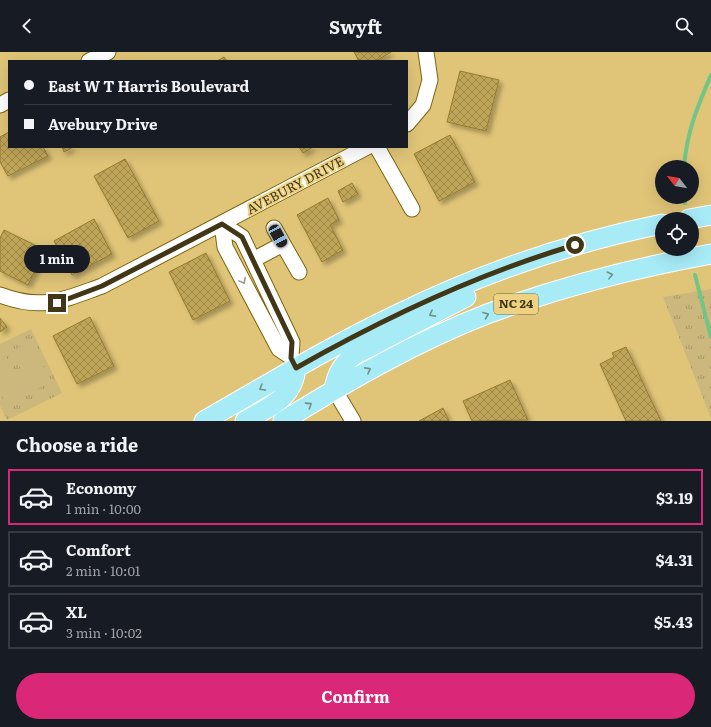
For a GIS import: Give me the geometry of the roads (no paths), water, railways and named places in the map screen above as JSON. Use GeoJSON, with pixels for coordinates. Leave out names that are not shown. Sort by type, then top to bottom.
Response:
{"type":"FeatureCollection","features":[{"type":"Feature","properties":{"kind":"main road"},"geometry":{"type":"LineString","coordinates":[[699,217],[711,215]]}},
{"type":"Feature","properties":{"kind":"main road"},"geometry":{"type":"LineString","coordinates":[[204,421],[293,363],[454,289],[540,256],[587,242],[655,226]]}},
{"type":"Feature","properties":{"kind":"main road","name":"NC 24"},"geometry":{"type":"LineString","coordinates":[[283,421],[334,389],[411,348],[486,315],[588,280],[711,254]]}},
{"type":"Feature","properties":{"kind":"main road"},"geometry":{"type":"LineString","coordinates":[[334,389],[336,379],[343,365],[356,354],[458,300],[498,282],[540,256]]}},
{"type":"Feature","properties":{"kind":"main road"},"geometry":{"type":"LineString","coordinates":[[245,421],[273,405],[288,393],[294,380],[293,363]]}},
{"type":"Feature","properties":{"kind":"street"},"geometry":{"type":"LineString","coordinates":[[91,60],[108,52]]}},
{"type":"Feature","properties":{"kind":"street"},"geometry":{"type":"LineString","coordinates":[[408,123],[423,104],[430,80],[426,52]]}},
{"type":"Feature","properties":{"kind":"street","name":"AVEBURY DRIVE"},"geometry":{"type":"LineString","coordinates":[[0,295],[14,300],[37,303],[57,303],[102,286],[365,148]]}},
{"type":"Feature","properties":{"kind":"street"},"geometry":{"type":"LineString","coordinates":[[378,148],[412,209]]}},
{"type":"Feature","properties":{"kind":"street"},"geometry":{"type":"LineString","coordinates":[[222,224],[242,237],[292,342],[293,363]]}},
{"type":"Feature","properties":{"kind":"street"},"geometry":{"type":"LineString","coordinates":[[222,224],[225,247],[279,349],[293,363]]}},
{"type":"Feature","properties":{"kind":"street"},"geometry":{"type":"LineString","coordinates":[[274,228],[299,272]]}},
{"type":"Feature","properties":{"kind":"street"},"geometry":{"type":"LineString","coordinates":[[253,260],[283,244]]}},
{"type":"Feature","properties":{"kind":"street"},"geometry":{"type":"LineString","coordinates":[[334,389],[353,421]]}},
{"type":"Feature","properties":{"kind":"waterway"},"geometry":{"type":"LineString","coordinates":[[685,160],[690,131],[711,75]]}},
{"type":"Feature","properties":{"kind":"waterway"},"geometry":{"type":"LineString","coordinates":[[695,275],[711,337]]}}]}
